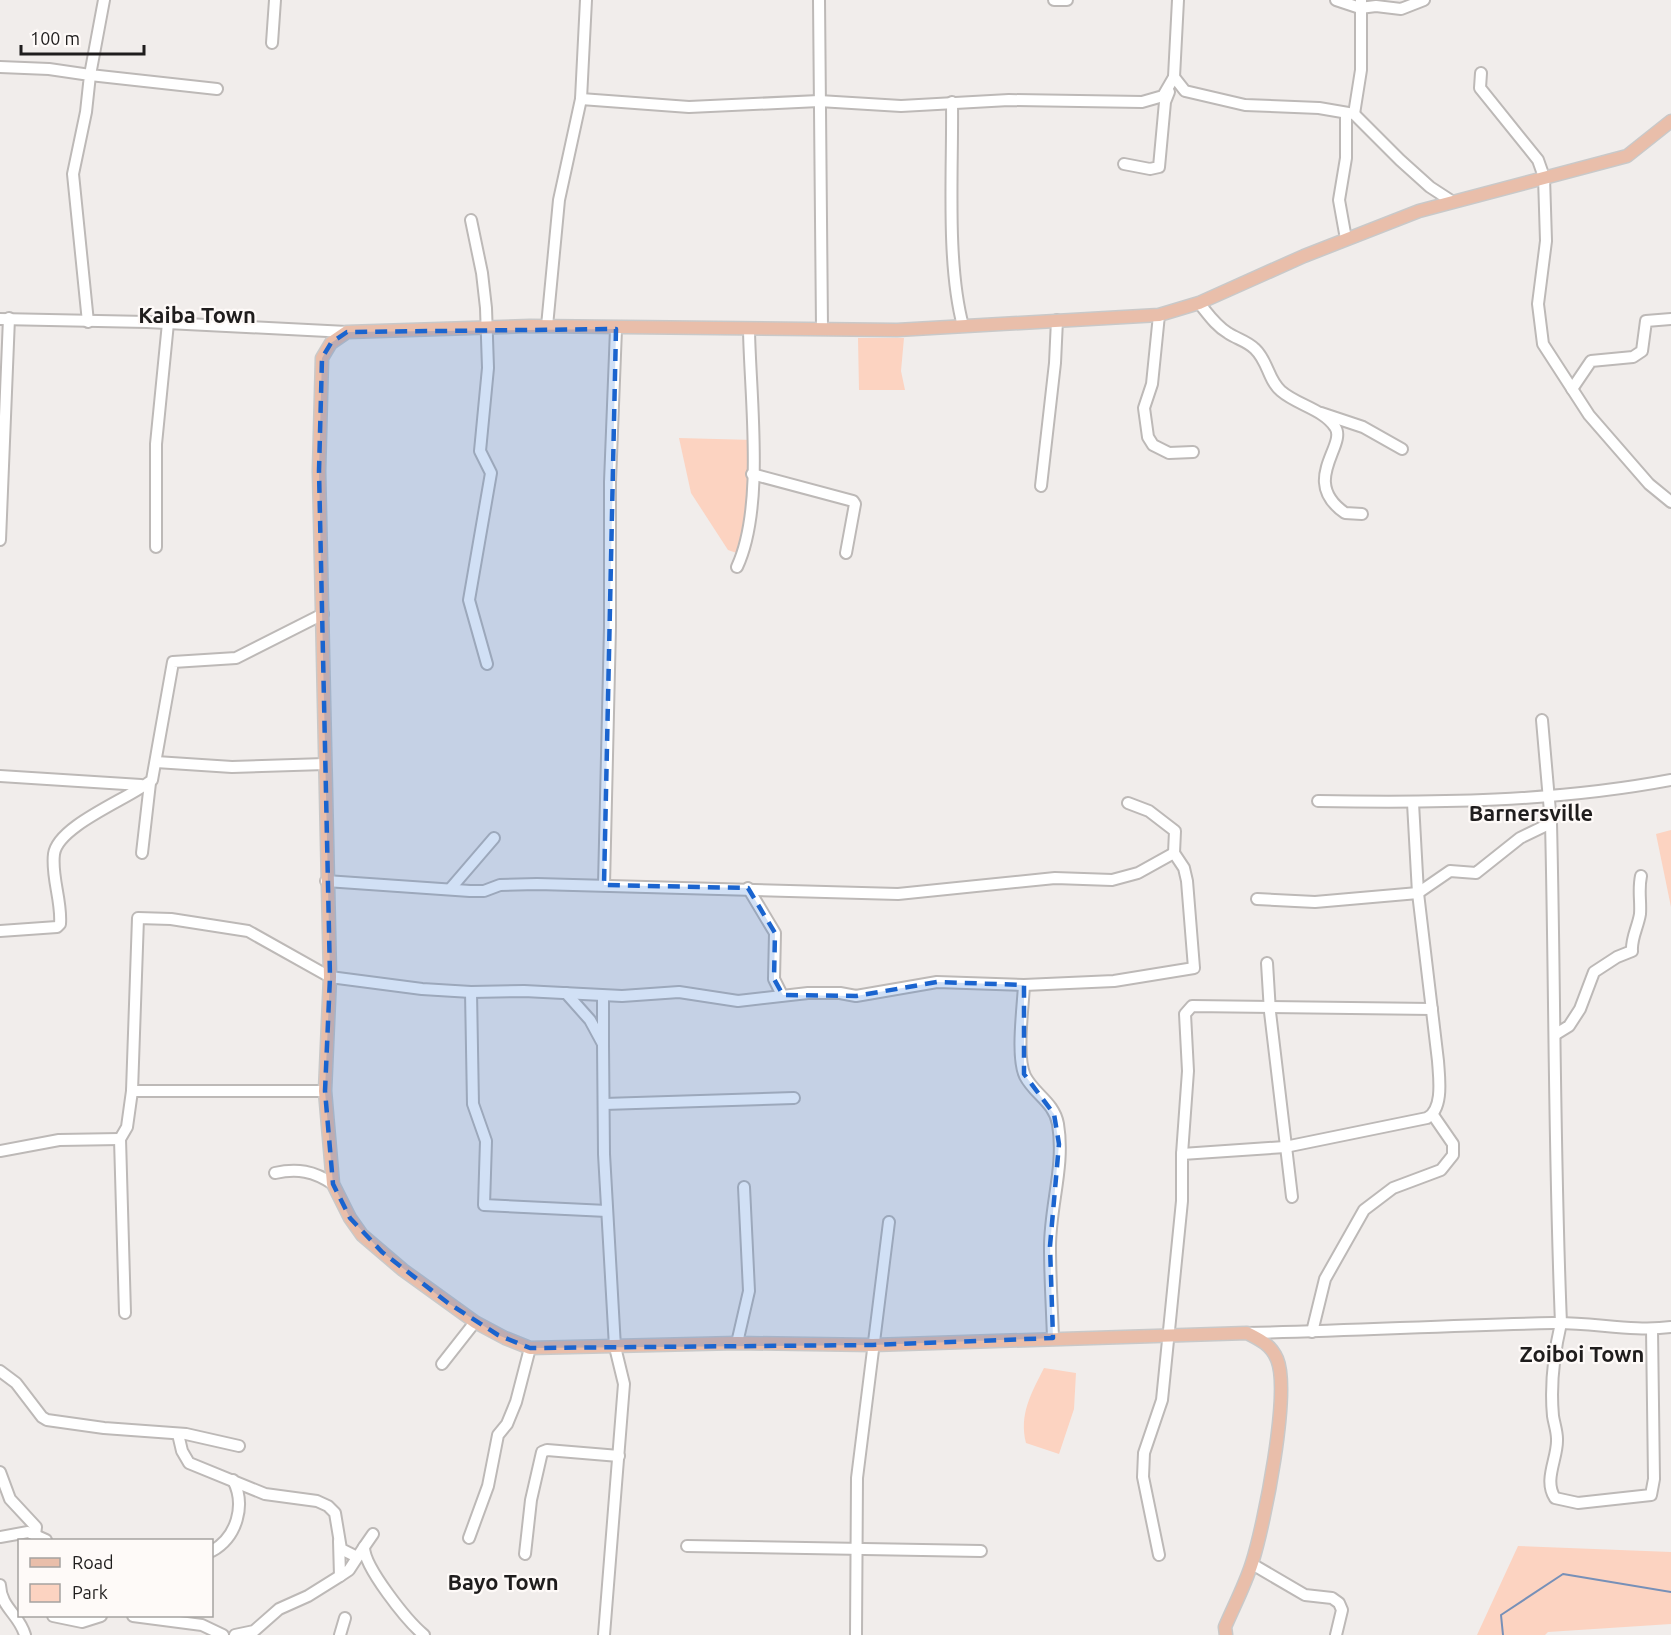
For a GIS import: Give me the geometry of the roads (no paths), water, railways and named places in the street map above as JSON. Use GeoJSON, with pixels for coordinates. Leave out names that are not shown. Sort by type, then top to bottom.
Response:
{"type":"FeatureCollection","features":[{"type":"Feature","properties":{"kind":"main road"},"geometry":{"type":"LineString","coordinates":[[1226,1635],[1225,1627],[1252,1564],[1269,1491],[1282,1376],[1277,1359],[1266,1342],[1248,1334],[1170,1334],[873,1346],[737,1343],[530,1348],[475,1322],[417,1280],[362,1235],[350,1218],[333,1184],[326,1091],[330,977],[326,881],[319,471],[322,358],[331,343],[347,332],[547,326],[897,330],[1159,315],[1199,303],[1346,239],[1419,211],[1627,156],[1671,121]]}},
{"type":"Feature","properties":{"kind":"street"},"geometry":{"type":"LineString","coordinates":[[88,322],[73,174],[86,112],[90,75],[104,0]]}},
{"type":"Feature","properties":{"kind":"street"},"geometry":{"type":"LineString","coordinates":[[272,43],[275,0]]}},
{"type":"Feature","properties":{"kind":"street"},"geometry":{"type":"LineString","coordinates":[[547,326],[559,200],[581,99],[586,0]]}},
{"type":"Feature","properties":{"kind":"street"},"geometry":{"type":"LineString","coordinates":[[819,0],[822,328]]}},
{"type":"Feature","properties":{"kind":"street"},"geometry":{"type":"LineString","coordinates":[[1054,0],[1067,0]]}},
{"type":"Feature","properties":{"kind":"street"},"geometry":{"type":"LineString","coordinates":[[1124,164],[1150,170],[1159,167],[1165,102],[1174,78],[1178,0]]}},
{"type":"Feature","properties":{"kind":"street"},"geometry":{"type":"LineString","coordinates":[[1336,0],[1401,9],[1424,0]]}},
{"type":"Feature","properties":{"kind":"street"},"geometry":{"type":"LineString","coordinates":[[1346,239],[1339,214],[1339,200],[1350,114],[1361,70],[1361,4]]}},
{"type":"Feature","properties":{"kind":"street"},"geometry":{"type":"LineString","coordinates":[[0,66],[217,89]]}},
{"type":"Feature","properties":{"kind":"street"},"geometry":{"type":"LineString","coordinates":[[1481,73],[1480,88],[1538,160],[1544,177],[1546,241],[1538,304],[1543,344],[1589,415],[1649,484],[1671,502]]}},
{"type":"Feature","properties":{"kind":"street"},"geometry":{"type":"LineString","coordinates":[[581,99],[689,107],[819,101],[901,106],[1009,99],[1142,102],[1163,96],[1174,78]]}},
{"type":"Feature","properties":{"kind":"street"},"geometry":{"type":"LineString","coordinates":[[1174,78],[1185,91],[1245,105],[1319,108],[1350,114],[1430,187],[1453,202]]}},
{"type":"Feature","properties":{"kind":"street"},"geometry":{"type":"LineString","coordinates":[[952,102],[955,270],[958,307],[963,326]]}},
{"type":"Feature","properties":{"kind":"street"},"geometry":{"type":"LineString","coordinates":[[471,220],[482,273],[487,328],[488,368],[480,451],[491,473],[469,600],[487,664]]}},
{"type":"Feature","properties":{"kind":"street"},"geometry":{"type":"LineString","coordinates":[[1199,303],[1220,328],[1255,349],[1262,357],[1274,385],[1284,394],[1318,412],[1363,427],[1402,449]]}},
{"type":"Feature","properties":{"kind":"street"},"geometry":{"type":"LineString","coordinates":[[1159,315],[1152,384],[1144,408],[1148,437],[1153,445],[1169,453],[1193,452]]}},
{"type":"Feature","properties":{"kind":"street"},"geometry":{"type":"LineString","coordinates":[[0,540],[4,319],[168,323],[347,332]]}},
{"type":"Feature","properties":{"kind":"street"},"geometry":{"type":"LineString","coordinates":[[1572,388],[1591,361],[1633,357],[1642,351],[1646,321],[1671,319]]}},
{"type":"Feature","properties":{"kind":"street"},"geometry":{"type":"LineString","coordinates":[[1041,486],[1055,363],[1057,320]]}},
{"type":"Feature","properties":{"kind":"street"},"geometry":{"type":"LineString","coordinates":[[156,547],[156,444],[168,323]]}},
{"type":"Feature","properties":{"kind":"street"},"geometry":{"type":"LineString","coordinates":[[604,885],[610,627],[610,482],[616,328]]}},
{"type":"Feature","properties":{"kind":"street"},"geometry":{"type":"LineString","coordinates":[[737,567],[750,529],[752,474],[749,330]]}},
{"type":"Feature","properties":{"kind":"street"},"geometry":{"type":"LineString","coordinates":[[1318,412],[1336,427],[1338,438],[1324,474],[1329,495],[1345,513],[1362,514]]}},
{"type":"Feature","properties":{"kind":"street"},"geometry":{"type":"LineString","coordinates":[[752,474],[853,501],[855,504],[846,553]]}},
{"type":"Feature","properties":{"kind":"street"},"geometry":{"type":"LineString","coordinates":[[142,853],[146,784],[156,762],[173,662],[236,658],[323,614]]}},
{"type":"Feature","properties":{"kind":"street"},"geometry":{"type":"LineString","coordinates":[[1542,720],[1551,823],[1556,1034],[1554,1129],[1561,1323],[1555,1349],[1552,1389],[1557,1440],[1550,1477],[1551,1493],[1562,1502],[1578,1503],[1651,1495],[1654,1479],[1652,1329]]}},
{"type":"Feature","properties":{"kind":"street"},"geometry":{"type":"LineString","coordinates":[[156,762],[232,767],[325,764]]}},
{"type":"Feature","properties":{"kind":"street"},"geometry":{"type":"LineString","coordinates":[[0,776],[146,784]]}},
{"type":"Feature","properties":{"kind":"street"},"geometry":{"type":"LineString","coordinates":[[1318,801],[1413,803],[1550,797],[1620,790],[1671,780]]}},
{"type":"Feature","properties":{"kind":"street"},"geometry":{"type":"LineString","coordinates":[[0,931],[57,927],[60,924],[55,850],[83,820],[146,784]]}},
{"type":"Feature","properties":{"kind":"street"},"geometry":{"type":"LineString","coordinates":[[125,1313],[120,1139],[127,1126],[132,1091],[138,918],[171,919],[248,930],[330,977],[422,989],[471,992],[566,993],[603,996],[679,992],[738,1001],[782,995],[840,993],[856,996],[938,982],[1024,985],[1114,981],[1194,968],[1187,881],[1184,868],[1174,853],[1175,831],[1149,811],[1128,803]]}},
{"type":"Feature","properties":{"kind":"street"},"geometry":{"type":"LineString","coordinates":[[1312,1332],[1325,1279],[1364,1210],[1393,1188],[1441,1170],[1453,1155],[1453,1144],[1433,1114],[1439,1084],[1418,893],[1413,803]]}},
{"type":"Feature","properties":{"kind":"street"},"geometry":{"type":"LineString","coordinates":[[1257,899],[1315,902],[1418,893],[1450,872],[1476,873],[1520,838],[1551,823]]}},
{"type":"Feature","properties":{"kind":"street"},"geometry":{"type":"LineString","coordinates":[[451,888],[494,838]]}},
{"type":"Feature","properties":{"kind":"street"},"geometry":{"type":"LineString","coordinates":[[326,881],[484,891],[500,885],[604,885],[897,894],[1055,878],[1112,880],[1138,873],[1174,853]]}},
{"type":"Feature","properties":{"kind":"street"},"geometry":{"type":"LineString","coordinates":[[1556,1034],[1569,1026],[1580,1009],[1594,972],[1617,957],[1632,951],[1632,942],[1640,913],[1637,891],[1641,876]]}},
{"type":"Feature","properties":{"kind":"street"},"geometry":{"type":"LineString","coordinates":[[748,888],[775,933],[774,980],[782,995]]}},
{"type":"Feature","properties":{"kind":"street"},"geometry":{"type":"LineString","coordinates":[[1267,963],[1285,1147],[1293,1197]]}},
{"type":"Feature","properties":{"kind":"street"},"geometry":{"type":"LineString","coordinates":[[1024,985],[1024,1074],[1032,1087],[1043,1096],[1054,1114],[1059,1144],[1061,1169],[1056,1185],[1050,1246],[1053,1338]]}},
{"type":"Feature","properties":{"kind":"street"},"geometry":{"type":"LineString","coordinates":[[471,992],[473,1104],[486,1141],[484,1205],[607,1211]]}},
{"type":"Feature","properties":{"kind":"street"},"geometry":{"type":"LineString","coordinates":[[566,993],[590,1020],[603,1044]]}},
{"type":"Feature","properties":{"kind":"street"},"geometry":{"type":"LineString","coordinates":[[603,996],[607,1211],[615,1347],[624,1384],[604,1635]]}},
{"type":"Feature","properties":{"kind":"street"},"geometry":{"type":"LineString","coordinates":[[1160,1555],[1143,1477],[1144,1453],[1162,1400],[1170,1334],[1182,1201],[1182,1154],[1188,1071],[1187,1009],[1192,1006],[1432,1010]]}},
{"type":"Feature","properties":{"kind":"street"},"geometry":{"type":"LineString","coordinates":[[132,1091],[326,1091]]}},
{"type":"Feature","properties":{"kind":"street"},"geometry":{"type":"LineString","coordinates":[[604,1104],[794,1098]]}},
{"type":"Feature","properties":{"kind":"street"},"geometry":{"type":"LineString","coordinates":[[1182,1154],[1285,1147],[1433,1114]]}},
{"type":"Feature","properties":{"kind":"street"},"geometry":{"type":"LineString","coordinates":[[0,1151],[59,1140],[120,1139]]}},
{"type":"Feature","properties":{"kind":"street"},"geometry":{"type":"LineString","coordinates":[[275,1173],[296,1169],[316,1174],[333,1184]]}},
{"type":"Feature","properties":{"kind":"street"},"geometry":{"type":"LineString","coordinates":[[737,1343],[749,1291],[744,1187]]}},
{"type":"Feature","properties":{"kind":"street"},"geometry":{"type":"LineString","coordinates":[[856,1635],[857,1478],[889,1222]]}},
{"type":"Feature","properties":{"kind":"street"},"geometry":{"type":"LineString","coordinates":[[442,1364],[475,1322]]}},
{"type":"Feature","properties":{"kind":"street"},"geometry":{"type":"LineString","coordinates":[[1248,1334],[1424,1325],[1561,1323],[1652,1329],[1671,1327]]}},
{"type":"Feature","properties":{"kind":"street"},"geometry":{"type":"LineString","coordinates":[[469,1539],[488,1486],[498,1435],[507,1424],[516,1402],[530,1348]]}},
{"type":"Feature","properties":{"kind":"street"},"geometry":{"type":"LineString","coordinates":[[0,1371],[16,1383],[42,1417],[47,1420],[104,1428],[178,1434],[220,1440],[239,1446]]}},
{"type":"Feature","properties":{"kind":"street"},"geometry":{"type":"LineString","coordinates":[[178,1434],[182,1451],[189,1463],[265,1494],[317,1501],[328,1506],[335,1513],[341,1549],[357,1557]]}},
{"type":"Feature","properties":{"kind":"street"},"geometry":{"type":"LineString","coordinates":[[525,1554],[531,1500],[542,1452],[547,1450],[619,1456]]}},
{"type":"Feature","properties":{"kind":"street"},"geometry":{"type":"LineString","coordinates":[[0,1472],[6,1492],[16,1507],[36,1527],[35,1535]]}},
{"type":"Feature","properties":{"kind":"street"},"geometry":{"type":"LineString","coordinates":[[213,1550],[230,1538],[234,1528],[239,1493],[232,1480]]}},
{"type":"Feature","properties":{"kind":"street"},"geometry":{"type":"LineString","coordinates":[[0,1537],[28,1532],[44,1539]]}},
{"type":"Feature","properties":{"kind":"street"},"geometry":{"type":"LineString","coordinates":[[235,1635],[254,1631],[279,1609],[308,1596],[349,1570],[373,1534]]}},
{"type":"Feature","properties":{"kind":"street"},"geometry":{"type":"LineString","coordinates":[[339,1541],[340,1576]]}},
{"type":"Feature","properties":{"kind":"street"},"geometry":{"type":"LineString","coordinates":[[364,1546],[367,1562],[392,1599],[424,1635]]}},
{"type":"Feature","properties":{"kind":"street"},"geometry":{"type":"LineString","coordinates":[[687,1546],[981,1551]]}},
{"type":"Feature","properties":{"kind":"street"},"geometry":{"type":"LineString","coordinates":[[1252,1564],[1305,1595],[1332,1598],[1339,1603],[1342,1610],[1336,1635]]}},
{"type":"Feature","properties":{"kind":"street"},"geometry":{"type":"LineString","coordinates":[[0,1585],[0,1598],[14,1609]]}},
{"type":"Feature","properties":{"kind":"street"},"geometry":{"type":"LineString","coordinates":[[18,1617],[25,1635]]}},
{"type":"Feature","properties":{"kind":"street"},"geometry":{"type":"LineString","coordinates":[[58,1617],[82,1622],[98,1617]]}},
{"type":"Feature","properties":{"kind":"street"},"geometry":{"type":"LineString","coordinates":[[160,1617],[202,1625],[223,1635]]}},
{"type":"Feature","properties":{"kind":"street"},"geometry":{"type":"LineString","coordinates":[[340,1635],[345,1618]]}},
{"type":"Feature","properties":{"kind":"waterway"},"geometry":{"type":"LineString","coordinates":[[1503,1635],[1501,1615],[1563,1574],[1671,1592]]}},
{"type":"Feature","properties":{"kind":"district","name":"Kaiba Town"},"geometry":{"type":"Point","coordinates":[197,315]}},
{"type":"Feature","properties":{"kind":"district","name":"Barnersville"},"geometry":{"type":"Point","coordinates":[1531,813]}},
{"type":"Feature","properties":{"kind":"district","name":"Zoiboi Town"},"geometry":{"type":"Point","coordinates":[1582,1354]}},
{"type":"Feature","properties":{"kind":"district","name":"Bayo Town"},"geometry":{"type":"Point","coordinates":[503,1582]}}]}
